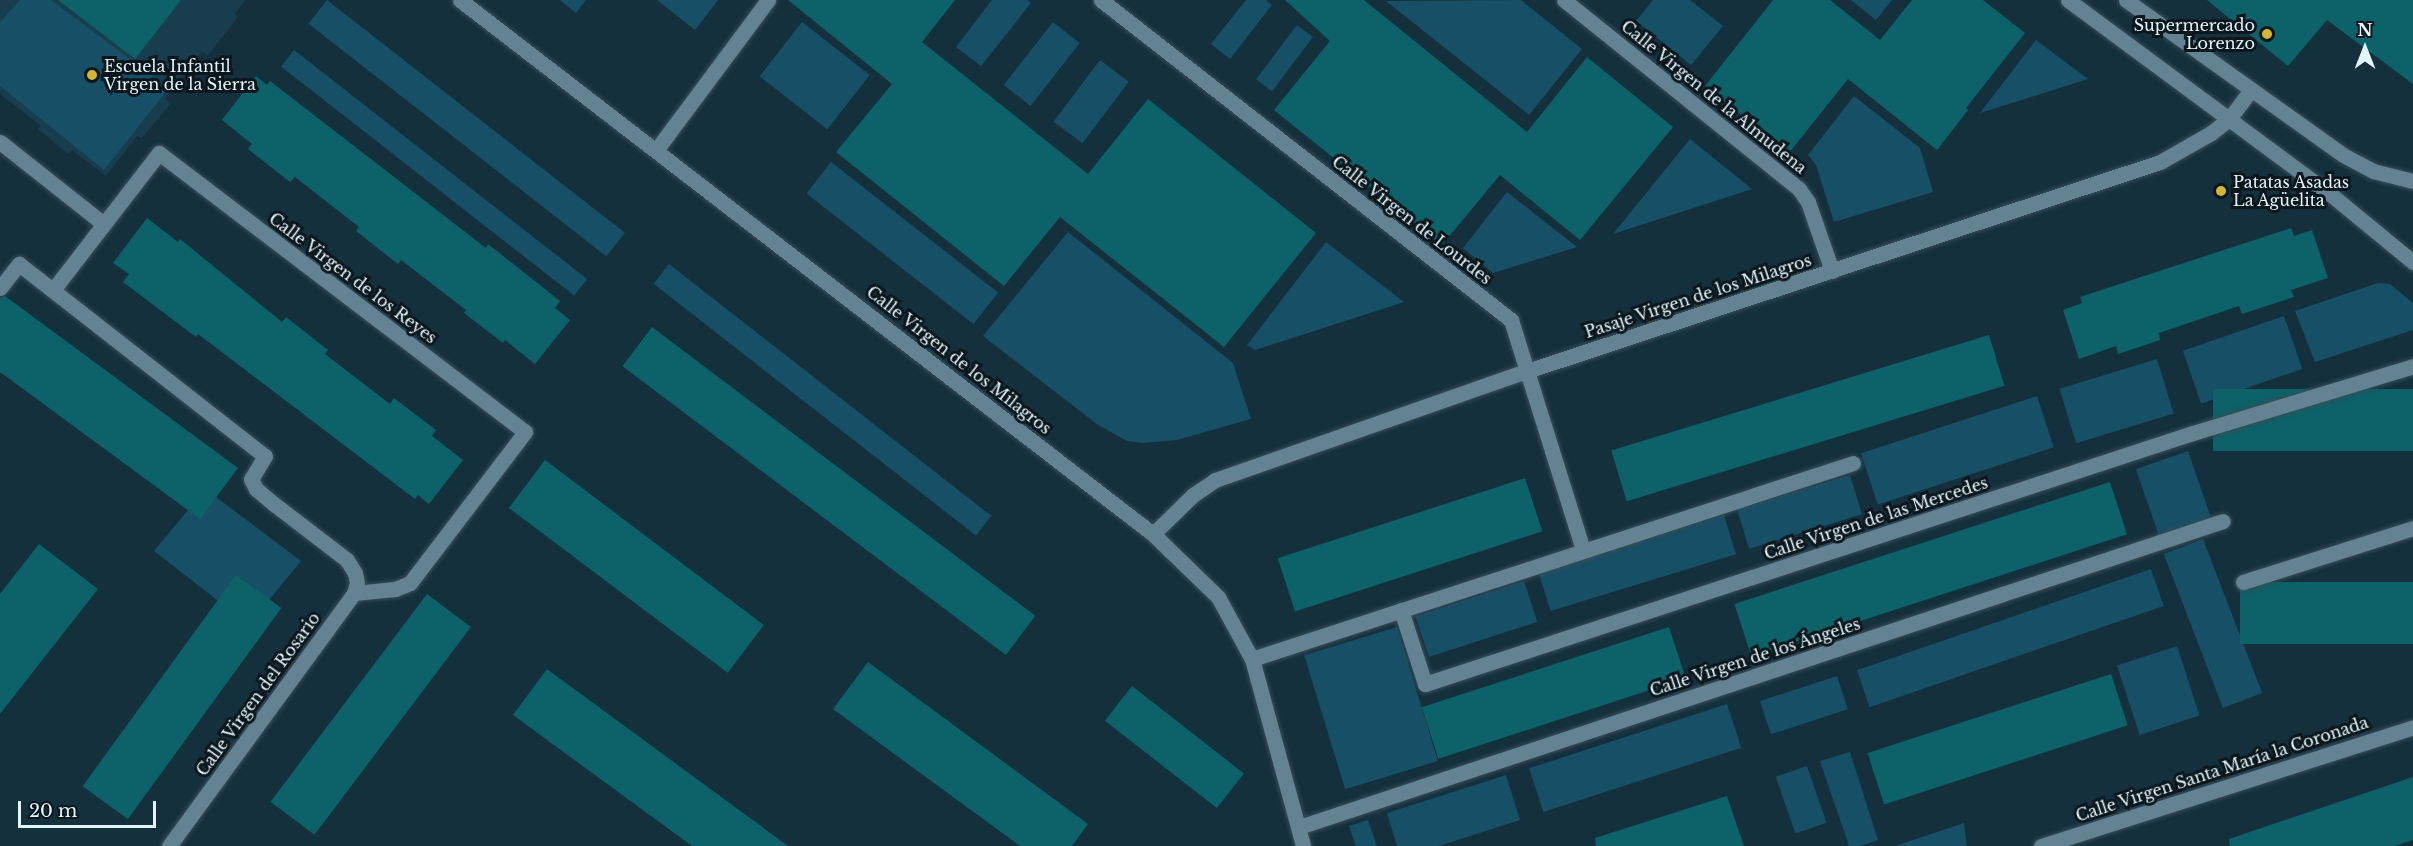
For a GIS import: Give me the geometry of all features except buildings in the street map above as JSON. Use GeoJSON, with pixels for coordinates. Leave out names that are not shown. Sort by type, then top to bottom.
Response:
{"type":"FeatureCollection","features":[{"type":"Feature","properties":{"kind":"street","name":"Calle Virgen de los Milagros"},"geometry":{"type":"LineString","coordinates":[[460,0],[657,149],[1153,534],[1218,597],[1252,659],[1303,846]]}},
{"type":"Feature","properties":{"kind":"street"},"geometry":{"type":"LineString","coordinates":[[657,149],[768,0]]}},
{"type":"Feature","properties":{"kind":"street","name":"Calle Virgen de Lourdes"},"geometry":{"type":"LineString","coordinates":[[1101,0],[1511,320],[1583,550]]}},
{"type":"Feature","properties":{"kind":"street","name":"Calle Virgen de la Almudena"},"geometry":{"type":"LineString","coordinates":[[1564,0],[1799,189],[1808,202],[1832,271]]}},
{"type":"Feature","properties":{"kind":"street"},"geometry":{"type":"LineString","coordinates":[[2068,0],[2329,193],[2413,262]]}},
{"type":"Feature","properties":{"kind":"street"},"geometry":{"type":"LineString","coordinates":[[2126,0],[2343,155],[2373,171],[2413,181]]}},
{"type":"Feature","properties":{"kind":"street","name":"Pasaje Virgen de los Milagros"},"geometry":{"type":"LineString","coordinates":[[1153,534],[1193,495],[1215,480],[1527,371],[2160,162],[2189,148],[2229,119],[2251,90]]}},
{"type":"Feature","properties":{"kind":"street"},"geometry":{"type":"LineString","coordinates":[[0,142],[104,225],[53,290]]}},
{"type":"Feature","properties":{"kind":"street","name":"Calle Virgen de los Reyes"},"geometry":{"type":"LineString","coordinates":[[104,225],[159,153],[525,432],[410,583],[395,589],[354,593]]}},
{"type":"Feature","properties":{"kind":"street"},"geometry":{"type":"LineString","coordinates":[[0,288],[19,264],[266,456],[251,479],[256,489],[347,560],[355,573],[357,583],[354,593]]}},
{"type":"Feature","properties":{"kind":"street","name":"Calle Virgen de las Mercedes"},"geometry":{"type":"LineString","coordinates":[[1401,610],[1425,684],[2193,433],[2413,366]]}},
{"type":"Feature","properties":{"kind":"street"},"geometry":{"type":"LineString","coordinates":[[1252,659],[1853,463]]}},
{"type":"Feature","properties":{"kind":"street","name":"Calle Virgen de los Ángeles"},"geometry":{"type":"LineString","coordinates":[[1299,827],[2223,521]]}},
{"type":"Feature","properties":{"kind":"street"},"geometry":{"type":"LineString","coordinates":[[2243,582],[2413,528]]}},
{"type":"Feature","properties":{"kind":"street","name":"Calle Virgen del Rosario"},"geometry":{"type":"LineString","coordinates":[[169,846],[354,593]]}},
{"type":"Feature","properties":{"kind":"street","name":"Calle Virgen Santa María la Coronada"},"geometry":{"type":"LineString","coordinates":[[2041,846],[2413,727]]}},
{"type":"Feature","properties":{"kind":"shaded area","name":"Escuela Infantil Virgen de la Sierra"},"geometry":{"type":"Polygon","coordinates":[[[0,0],[245,0],[235,14],[238,17],[208,55],[202,52],[165,99],[171,103],[142,138],[137,136],[106,176],[72,150],[68,154],[38,129],[41,126],[0,94],[0,0]]]}},
{"type":"Feature","properties":{"kind":"shaded area","name":"Escuela Infantil Virgen de la Sierra"},"geometry":{"type":"Polygon","coordinates":[[[20,0],[51,0],[169,88],[104,170],[0,86],[0,22],[20,0]]]}},
{"type":"Feature","properties":{"kind":"shaded area"},"geometry":{"type":"Polygon","coordinates":[[[327,0],[625,233],[606,256],[309,24],[327,0]]]}},
{"type":"Feature","properties":{"kind":"shaded area"},"geometry":{"type":"Polygon","coordinates":[[[560,0],[586,0],[576,13],[560,0]]]}},
{"type":"Feature","properties":{"kind":"shaded area"},"geometry":{"type":"Polygon","coordinates":[[[657,0],[718,0],[695,30],[657,0]]]}},
{"type":"Feature","properties":{"kind":"shaded area"},"geometry":{"type":"Polygon","coordinates":[[[992,0],[1027,0],[1031,3],[981,66],[956,47],[992,0]]]}},
{"type":"Feature","properties":{"kind":"shaded area"},"geometry":{"type":"Polygon","coordinates":[[[1246,0],[1266,0],[1272,5],[1230,59],[1211,44],[1246,0]]]}},
{"type":"Feature","properties":{"kind":"shaded area"},"geometry":{"type":"Polygon","coordinates":[[[1521,0],[1582,49],[1529,115],[1386,1],[1521,0]]]}},
{"type":"Feature","properties":{"kind":"shaded area"},"geometry":{"type":"Polygon","coordinates":[[[1653,0],[1690,0],[1723,26],[1691,65],[1636,21],[1653,0]]]}},
{"type":"Feature","properties":{"kind":"shaded area"},"geometry":{"type":"Polygon","coordinates":[[[1851,0],[1892,0],[1876,20],[1851,0]]]}},
{"type":"Feature","properties":{"kind":"shaded area"},"geometry":{"type":"Polygon","coordinates":[[[802,22],[870,75],[827,129],[760,76],[802,22]]]}},
{"type":"Feature","properties":{"kind":"shaded area"},"geometry":{"type":"Polygon","coordinates":[[[1053,22],[1080,43],[1031,106],[1004,85],[1053,22]]]}},
{"type":"Feature","properties":{"kind":"shaded area"},"geometry":{"type":"Polygon","coordinates":[[[1297,25],[1313,37],[1272,91],[1256,79],[1297,25]]]}},
{"type":"Feature","properties":{"kind":"shaded area"},"geometry":{"type":"Polygon","coordinates":[[[2036,40],[2088,79],[1980,113],[2036,40]]]}},
{"type":"Feature","properties":{"kind":"shaded area"},"geometry":{"type":"Polygon","coordinates":[[[294,50],[587,279],[574,296],[281,67],[294,50]]]}},
{"type":"Feature","properties":{"kind":"shaded area"},"geometry":{"type":"Polygon","coordinates":[[[1100,60],[1129,82],[1082,143],[1054,121],[1100,60]]]}},
{"type":"Feature","properties":{"kind":"shaded area"},"geometry":{"type":"Polygon","coordinates":[[[1854,96],[1920,148],[1933,192],[1834,222],[1816,165],[1808,155],[1854,96]]]}},
{"type":"Feature","properties":{"kind":"shaded area"},"geometry":{"type":"Polygon","coordinates":[[[1690,139],[1752,189],[1613,234],[1690,139]]]}},
{"type":"Feature","properties":{"kind":"shaded area"},"geometry":{"type":"Polygon","coordinates":[[[831,162],[998,293],[973,324],[806,194],[831,162]]]}},
{"type":"Feature","properties":{"kind":"shaded area"},"geometry":{"type":"Polygon","coordinates":[[[1507,192],[1577,247],[1493,273],[1463,248],[1507,192]]]}},
{"type":"Feature","properties":{"kind":"shaded area"},"geometry":{"type":"Polygon","coordinates":[[[1068,232],[1233,363],[1251,419],[1177,440],[1143,443],[1127,441],[1098,425],[983,336],[1068,232]]]}},
{"type":"Feature","properties":{"kind":"shaded area"},"geometry":{"type":"Polygon","coordinates":[[[1326,242],[1404,302],[1255,350],[1247,345],[1326,242]]]}},
{"type":"Feature","properties":{"kind":"shaded area"},"geometry":{"type":"Polygon","coordinates":[[[669,264],[991,516],[976,536],[654,284],[669,264]]]}},
{"type":"Feature","properties":{"kind":"shaded area"},"geometry":{"type":"Polygon","coordinates":[[[2378,283],[2390,284],[2413,303],[2413,330],[2315,362],[2295,311],[2378,283]]]}},
{"type":"Feature","properties":{"kind":"shaded area"},"geometry":{"type":"Polygon","coordinates":[[[2284,316],[2302,369],[2201,404],[2183,351],[2284,316]]]}},
{"type":"Feature","properties":{"kind":"shaded area"},"geometry":{"type":"Polygon","coordinates":[[[2157,359],[2174,414],[2076,443],[2059,389],[2157,359]]]}},
{"type":"Feature","properties":{"kind":"shaded area"},"geometry":{"type":"Polygon","coordinates":[[[2037,396],[2054,447],[1878,505],[1861,453],[2037,396]]]}},
{"type":"Feature","properties":{"kind":"shaded area"},"geometry":{"type":"Polygon","coordinates":[[[2188,451],[2211,518],[2159,536],[2136,469],[2188,451]]]}},
{"type":"Feature","properties":{"kind":"shaded area"},"geometry":{"type":"Polygon","coordinates":[[[1850,475],[1862,514],[1749,549],[1737,509],[1850,475]]]}},
{"type":"Feature","properties":{"kind":"shaded area"},"geometry":{"type":"Polygon","coordinates":[[[216,497],[301,561],[269,600],[217,600],[154,551],[188,510],[216,497]]]}},
{"type":"Feature","properties":{"kind":"shaded area"},"geometry":{"type":"Polygon","coordinates":[[[1724,515],[1736,554],[1550,611],[1538,572],[1724,515]]]}},
{"type":"Feature","properties":{"kind":"shaded area"},"geometry":{"type":"Polygon","coordinates":[[[2203,539],[2262,693],[2223,708],[2164,554],[2203,539]]]}},
{"type":"Feature","properties":{"kind":"shaded area"},"geometry":{"type":"Polygon","coordinates":[[[2151,569],[2164,606],[1870,707],[1857,670],[2151,569]]]}},
{"type":"Feature","properties":{"kind":"shaded area"},"geometry":{"type":"Polygon","coordinates":[[[1524,581],[1537,622],[1429,657],[1416,616],[1524,581]]]}},
{"type":"Feature","properties":{"kind":"shaded area"},"geometry":{"type":"Polygon","coordinates":[[[1397,627],[1438,761],[1345,789],[1304,655],[1397,627]]]}},
{"type":"Feature","properties":{"kind":"shaded area"},"geometry":{"type":"Polygon","coordinates":[[[2177,646],[2200,715],[2140,735],[2117,665],[2177,646]]]}},
{"type":"Feature","properties":{"kind":"shaded area"},"geometry":{"type":"Polygon","coordinates":[[[1837,676],[1848,709],[1771,734],[1760,701],[1837,676]]]}},
{"type":"Feature","properties":{"kind":"shaded area"},"geometry":{"type":"Polygon","coordinates":[[[1727,704],[1741,748],[1543,812],[1529,768],[1727,704]]]}},
{"type":"Feature","properties":{"kind":"shaded area"},"geometry":{"type":"Polygon","coordinates":[[[1850,752],[1878,840],[1860,846],[1849,846],[1820,761],[1850,752]]]}},
{"type":"Feature","properties":{"kind":"shaded area"},"geometry":{"type":"Polygon","coordinates":[[[1807,766],[1827,823],[1795,833],[1776,777],[1807,766]]]}},
{"type":"Feature","properties":{"kind":"shaded area"},"geometry":{"type":"Polygon","coordinates":[[[1506,775],[1520,820],[1439,846],[1397,846],[1387,813],[1506,775]]]}},
{"type":"Feature","properties":{"kind":"shaded area"},"geometry":{"type":"Polygon","coordinates":[[[1368,820],[1377,846],[1356,846],[1349,826],[1368,820]]]}},
{"type":"Feature","properties":{"kind":"shaded area"},"geometry":{"type":"Polygon","coordinates":[[[1964,823],[1967,846],[1895,846],[1964,823]]]}},
{"type":"Feature","properties":{"kind":"place","name":"Supermercado Lorenzo"},"geometry":{"type":"Point","coordinates":[2267,34]}},
{"type":"Feature","properties":{"kind":"place","name":"Escuela Infantil Virgen de la Sierra"},"geometry":{"type":"Point","coordinates":[92,75]}},
{"type":"Feature","properties":{"kind":"place","name":"Patatas Asadas La Agüelita"},"geometry":{"type":"Point","coordinates":[2221,191]}}]}
